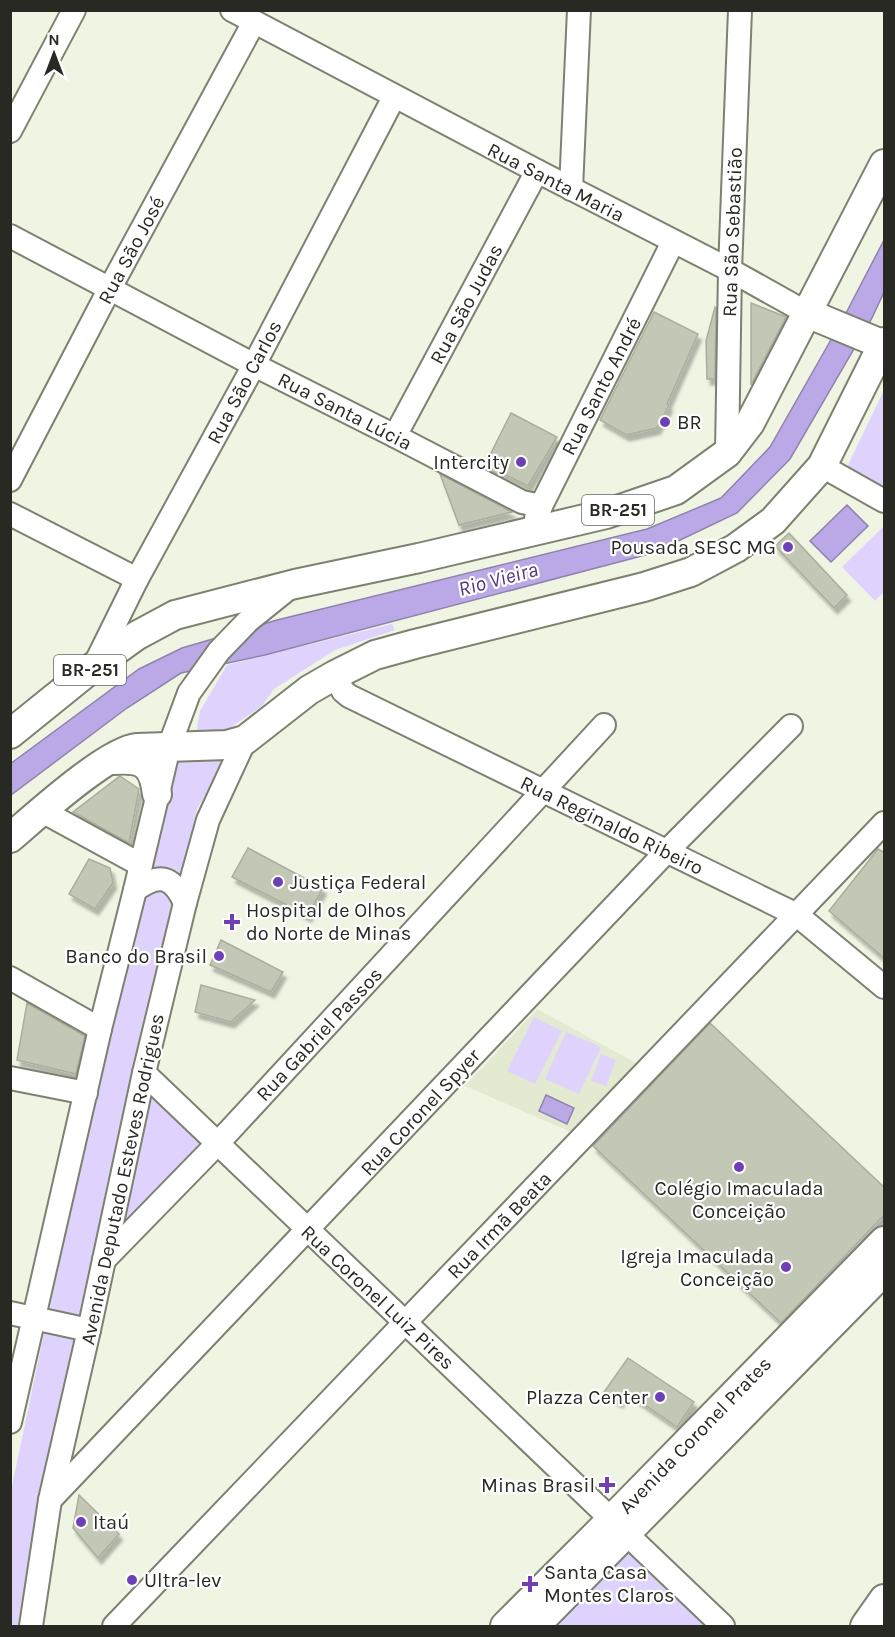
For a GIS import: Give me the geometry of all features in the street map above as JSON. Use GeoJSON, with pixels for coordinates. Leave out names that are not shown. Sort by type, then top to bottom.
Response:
{"type":"FeatureCollection","features":[{"type":"Feature","properties":{"kind":"main road","name":"BR-251"},"geometry":{"type":"LineString","coordinates":[[10,734],[93,667],[136,636],[175,615],[295,584],[419,558],[531,513],[606,514],[676,490],[727,453],[750,423],[814,316],[885,164]]}},
{"type":"Feature","properties":{"kind":"main road","name":"Rua Santa Maria"},"geometry":{"type":"LineString","coordinates":[[814,316],[879,342]]}},
{"type":"Feature","properties":{"kind":"main road","name":"Avenida Deputado Esteves Rodrigues"},"geometry":{"type":"LineString","coordinates":[[10,837],[108,761],[130,749],[228,745],[245,740],[309,690],[375,655],[644,587],[691,572],[736,549],[772,521],[822,466],[879,342]]}},
{"type":"Feature","properties":{"kind":"main road"},"geometry":{"type":"LineString","coordinates":[[108,761],[128,759],[148,767],[155,779],[157,794]]}},
{"type":"Feature","properties":{"kind":"main road","name":"Avenida Coronel Prates"},"geometry":{"type":"LineString","coordinates":[[535,1626],[620,1527],[885,1241]]}},
{"type":"Feature","properties":{"kind":"main road","name":"Avenida Coronel Prates"},"geometry":{"type":"LineString","coordinates":[[505,1626],[620,1527],[885,1271]]}},
{"type":"Feature","properties":{"kind":"main road"},"geometry":{"type":"LineString","coordinates":[[865,1626],[885,1599]]}},
{"type":"Feature","properties":{"kind":"street"},"geometry":{"type":"LineString","coordinates":[[10,131],[74,10]]}},
{"type":"Feature","properties":{"kind":"street","name":"Rua Santa Maria"},"geometry":{"type":"LineString","coordinates":[[232,10],[814,316]]}},
{"type":"Feature","properties":{"kind":"street"},"geometry":{"type":"LineString","coordinates":[[571,189],[579,10]]}},
{"type":"Feature","properties":{"kind":"street","name":"Rua São Sebastião"},"geometry":{"type":"LineString","coordinates":[[727,453],[730,270],[740,10]]}},
{"type":"Feature","properties":{"kind":"street","name":"Rua São José"},"geometry":{"type":"LineString","coordinates":[[10,480],[110,288],[254,22]]}},
{"type":"Feature","properties":{"kind":"street","name":"Rua São Carlos"},"geometry":{"type":"LineString","coordinates":[[93,667],[137,579],[254,365],[394,97]]}},
{"type":"Feature","properties":{"kind":"street","name":"Rua São Judas"},"geometry":{"type":"LineString","coordinates":[[395,436],[537,171]]}},
{"type":"Feature","properties":{"kind":"street","name":"Rua Santa Lúcia"},"geometry":{"type":"LineString","coordinates":[[10,236],[254,365],[395,436],[531,513]]}},
{"type":"Feature","properties":{"kind":"street","name":"Rua Santo André"},"geometry":{"type":"LineString","coordinates":[[531,513],[673,242]]}},
{"type":"Feature","properties":{"kind":"street"},"geometry":{"type":"LineString","coordinates":[[822,466],[885,501]]}},
{"type":"Feature","properties":{"kind":"street"},"geometry":{"type":"LineString","coordinates":[[10,514],[137,579]]}},
{"type":"Feature","properties":{"kind":"street"},"geometry":{"type":"LineString","coordinates":[[10,1422],[100,1029],[169,747],[189,693],[219,651],[248,621],[295,584]]}},
{"type":"Feature","properties":{"kind":"street","name":"Rua Reginaldo Ribeiro"},"geometry":{"type":"LineString","coordinates":[[335,675],[343,691],[349,696],[797,915],[885,987]]}},
{"type":"Feature","properties":{"kind":"street","name":"Rua Gabriel Passos"},"geometry":{"type":"LineString","coordinates":[[104,1260],[218,1143],[604,725]]}},
{"type":"Feature","properties":{"kind":"street","name":"Rua Coronel Spyer"},"geometry":{"type":"LineString","coordinates":[[50,1500],[666,852],[791,726]]}},
{"type":"Feature","properties":{"kind":"street","name":"Avenida Deputado Esteves Rodrigues"},"geometry":{"type":"LineString","coordinates":[[31,1626],[50,1500],[144,1073],[185,903],[208,820],[245,740]]}},
{"type":"Feature","properties":{"kind":"street"},"geometry":{"type":"LineString","coordinates":[[42,812],[141,865]]}},
{"type":"Feature","properties":{"kind":"street","name":"Rua Irmã Beata"},"geometry":{"type":"LineString","coordinates":[[114,1626],[885,823]]}},
{"type":"Feature","properties":{"kind":"street"},"geometry":{"type":"LineString","coordinates":[[135,891],[147,882],[165,880],[179,890],[185,903]]}},
{"type":"Feature","properties":{"kind":"street"},"geometry":{"type":"LineString","coordinates":[[10,978],[100,1029]]}},
{"type":"Feature","properties":{"kind":"street","name":"Rua Coronel Luiz Pires"},"geometry":{"type":"LineString","coordinates":[[144,1073],[723,1626]]}},
{"type":"Feature","properties":{"kind":"street"},"geometry":{"type":"LineString","coordinates":[[10,1078],[86,1093]]}},
{"type":"Feature","properties":{"kind":"street"},"geometry":{"type":"LineString","coordinates":[[10,1313],[89,1330]]}},
{"type":"Feature","properties":{"kind":"shaded area"},"geometry":{"type":"Polygon","coordinates":[[[884,390],[884,487],[847,467],[884,390]]]}},
{"type":"Feature","properties":{"kind":"shaded area"},"geometry":{"type":"Polygon","coordinates":[[[884,526],[884,592],[875,601],[842,567],[884,526]]]}},
{"type":"Feature","properties":{"kind":"shaded area"},"geometry":{"type":"Polygon","coordinates":[[[392,624],[395,630],[335,650],[274,689],[262,706],[218,739],[196,734],[200,711],[227,665],[392,624]]]}},
{"type":"Feature","properties":{"kind":"shaded area"},"geometry":{"type":"Polygon","coordinates":[[[233,748],[197,809],[107,1183],[21,1626],[11,1626],[11,1491],[136,918],[176,754],[233,748]]]}},
{"type":"Feature","properties":{"kind":"shaded area"},"geometry":{"type":"Polygon","coordinates":[[[537,1009],[636,1063],[573,1133],[465,1086],[537,1009]]]}},
{"type":"Feature","properties":{"kind":"shaded area"},"geometry":{"type":"Polygon","coordinates":[[[534,1017],[562,1031],[535,1084],[507,1071],[534,1017]]]}},
{"type":"Feature","properties":{"kind":"shaded area"},"geometry":{"type":"Polygon","coordinates":[[[566,1032],[601,1047],[579,1094],[545,1079],[566,1032]]]}},
{"type":"Feature","properties":{"kind":"shaded area"},"geometry":{"type":"Polygon","coordinates":[[[601,1054],[616,1060],[606,1086],[591,1081],[601,1054]]]}},
{"type":"Feature","properties":{"kind":"shaded area"},"geometry":{"type":"Polygon","coordinates":[[[153,1089],[213,1146],[122,1234],[153,1089]]]}},
{"type":"Feature","properties":{"kind":"shaded area"},"geometry":{"type":"Polygon","coordinates":[[[628,1546],[712,1626],[553,1626],[628,1546]]]}},
{"type":"Feature","properties":{"kind":"water","name":"Rio Vieira"},"geometry":{"type":"Polygon","coordinates":[[[884,240],[884,292],[872,318],[790,459],[737,513],[653,553],[265,655],[181,673],[127,708],[11,795],[10,764],[139,669],[182,648],[277,620],[647,529],[721,498],[770,447],[845,315],[884,240]]]}},
{"type":"Feature","properties":{"kind":"water"},"geometry":{"type":"Polygon","coordinates":[[[847,505],[868,526],[831,562],[810,541],[847,505]]]}},
{"type":"Feature","properties":{"kind":"water"},"geometry":{"type":"Polygon","coordinates":[[[546,1095],[574,1108],[567,1124],[539,1111],[546,1095]]]}},
{"type":"Feature","properties":{"kind":"building"},"geometry":{"type":"Polygon","coordinates":[[[751,303],[786,317],[751,385],[751,303]]]}},
{"type":"Feature","properties":{"kind":"building"},"geometry":{"type":"Polygon","coordinates":[[[715,307],[715,379],[707,379],[706,341],[715,307]]]}},
{"type":"Feature","properties":{"kind":"building"},"geometry":{"type":"Polygon","coordinates":[[[654,312],[698,334],[667,404],[669,405],[657,428],[626,435],[600,420],[654,312]]]}},
{"type":"Feature","properties":{"kind":"building"},"geometry":{"type":"Polygon","coordinates":[[[511,413],[557,437],[528,486],[485,465],[511,413]]]}},
{"type":"Feature","properties":{"kind":"building"},"geometry":{"type":"Polygon","coordinates":[[[440,474],[512,512],[459,525],[440,474]]]}},
{"type":"Feature","properties":{"kind":"building"},"geometry":{"type":"Polygon","coordinates":[[[789,533],[847,595],[834,608],[775,546],[789,533]]]}},
{"type":"Feature","properties":{"kind":"building"},"geometry":{"type":"Polygon","coordinates":[[[120,776],[139,789],[129,843],[73,812],[120,776]]]}},
{"type":"Feature","properties":{"kind":"building","name":"Justiça Federal"},"geometry":{"type":"Polygon","coordinates":[[[248,848],[323,888],[308,916],[232,877],[248,848]]]}},
{"type":"Feature","properties":{"kind":"building"},"geometry":{"type":"Polygon","coordinates":[[[878,849],[885,853],[885,959],[829,911],[878,849]]]}},
{"type":"Feature","properties":{"kind":"building"},"geometry":{"type":"Polygon","coordinates":[[[89,859],[110,868],[113,883],[95,909],[69,894],[89,859]]]}},
{"type":"Feature","properties":{"kind":"building"},"geometry":{"type":"Polygon","coordinates":[[[221,940],[283,972],[271,992],[210,965],[221,940]]]}},
{"type":"Feature","properties":{"kind":"building"},"geometry":{"type":"Polygon","coordinates":[[[201,985],[255,1000],[231,1022],[195,1012],[201,985]]]}},
{"type":"Feature","properties":{"kind":"building"},"geometry":{"type":"Polygon","coordinates":[[[27,1003],[85,1036],[76,1074],[17,1060],[27,1003]]]}},
{"type":"Feature","properties":{"kind":"building","name":"Colégio Imaculada Conceição"},"geometry":{"type":"Polygon","coordinates":[[[710,1023],[885,1188],[885,1214],[781,1323],[593,1146],[710,1023]]]}},
{"type":"Feature","properties":{"kind":"building","name":"Plazza Center"},"geometry":{"type":"Polygon","coordinates":[[[628,1358],[694,1402],[677,1427],[626,1392],[619,1402],[604,1392],[628,1358]]]}},
{"type":"Feature","properties":{"kind":"building"},"geometry":{"type":"Polygon","coordinates":[[[79,1495],[119,1534],[98,1558],[73,1528],[79,1495]]]}},
{"type":"Feature","properties":{"kind":"place","name":"BR"},"geometry":{"type":"Point","coordinates":[665,422]}},
{"type":"Feature","properties":{"kind":"place","name":"Intercity"},"geometry":{"type":"Point","coordinates":[521,462]}},
{"type":"Feature","properties":{"kind":"place","name":"Pousada SESC MG"},"geometry":{"type":"Point","coordinates":[788,547]}},
{"type":"Feature","properties":{"kind":"place","name":"Justiça Federal"},"geometry":{"type":"Point","coordinates":[278,882]}},
{"type":"Feature","properties":{"kind":"place","name":"Hospital de Olhos do Norte de Minas"},"geometry":{"type":"Point","coordinates":[232,922]}},
{"type":"Feature","properties":{"kind":"place","name":"Banco do Brasil"},"geometry":{"type":"Point","coordinates":[219,956]}},
{"type":"Feature","properties":{"kind":"place","name":"Colégio Imaculada Conceição"},"geometry":{"type":"Point","coordinates":[739,1167]}},
{"type":"Feature","properties":{"kind":"place","name":"Igreja Imaculada Conceição"},"geometry":{"type":"Point","coordinates":[786,1267]}},
{"type":"Feature","properties":{"kind":"place","name":"Plazza Center"},"geometry":{"type":"Point","coordinates":[660,1397]}},
{"type":"Feature","properties":{"kind":"place","name":"Minas Brasil"},"geometry":{"type":"Point","coordinates":[607,1485]}},
{"type":"Feature","properties":{"kind":"place","name":"Itaú"},"geometry":{"type":"Point","coordinates":[81,1522]}},
{"type":"Feature","properties":{"kind":"place","name":"Ultra-lev"},"geometry":{"type":"Point","coordinates":[132,1580]}},
{"type":"Feature","properties":{"kind":"place","name":"Santa Casa Montes Claros"},"geometry":{"type":"Point","coordinates":[530,1584]}}]}
